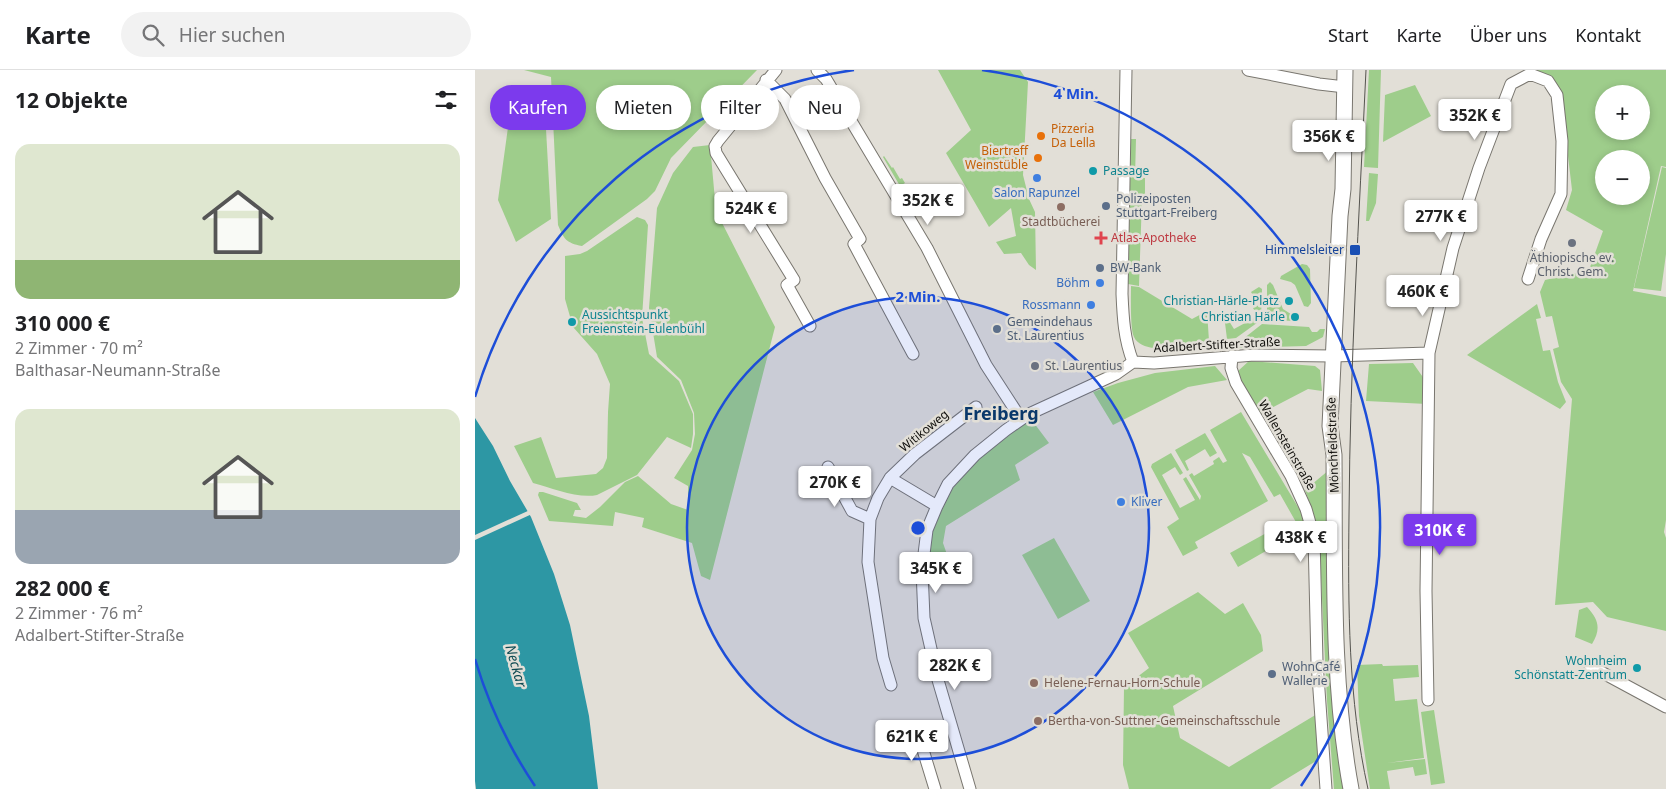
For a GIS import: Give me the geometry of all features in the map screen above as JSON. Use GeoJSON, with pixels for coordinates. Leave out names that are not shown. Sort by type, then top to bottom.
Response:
{"type":"FeatureCollection","features":[{"type":"Feature","properties":{"kind":"main road","name":"Mönchfeldstraße"},"geometry":{"type":"LineString","coordinates":[[1345,70],[1343,189],[1340,216],[1330,426],[1334,455],[1337,647],[1344,740],[1351,789]]}},
{"type":"Feature","properties":{"kind":"street"},"geometry":{"type":"LineString","coordinates":[[776,70],[766,80],[715,146],[716,153],[794,280],[787,285],[810,326]]}},
{"type":"Feature","properties":{"kind":"street"},"geometry":{"type":"LineString","coordinates":[[817,70],[826,79],[927,248],[986,365],[1021,419]]}},
{"type":"Feature","properties":{"kind":"street"},"geometry":{"type":"LineString","coordinates":[[970,789],[938,680],[924,618],[922,570],[927,530],[948,484],[975,455],[1021,419],[1116,374],[1133,362],[1123,326],[1122,294],[1126,70]]}},
{"type":"Feature","properties":{"kind":"street"},"geometry":{"type":"LineString","coordinates":[[1247,70],[1345,87]]}},
{"type":"Feature","properties":{"kind":"street"},"geometry":{"type":"LineString","coordinates":[[1428,700],[1426,591],[1429,352],[1453,248],[1479,168],[1511,84],[1529,74],[1548,81],[1557,95],[1562,141],[1561,194],[1541,239],[1528,279]]}},
{"type":"Feature","properties":{"kind":"street"},"geometry":{"type":"LineString","coordinates":[[766,80],[785,99],[825,178],[860,240],[854,244],[913,354]]}},
{"type":"Feature","properties":{"kind":"street","name":"Adalbert-Stifter-Straße"},"geometry":{"type":"LineString","coordinates":[[1133,362],[1154,363],[1253,355],[1333,356],[1429,352]]}},
{"type":"Feature","properties":{"kind":"street","name":"Wallensteinstraße"},"geometry":{"type":"LineString","coordinates":[[1232,356],[1231,368],[1235,383],[1291,476],[1306,509],[1314,537],[1317,662],[1326,789]]}},
{"type":"Feature","properties":{"kind":"street","name":"Witikoweg"},"geometry":{"type":"LineString","coordinates":[[891,685],[883,658],[868,562],[870,519],[878,498],[890,478],[915,454],[976,407]]}},
{"type":"Feature","properties":{"kind":"street"},"geometry":{"type":"LineString","coordinates":[[828,467],[852,511],[870,519]]}},
{"type":"Feature","properties":{"kind":"street"},"geometry":{"type":"LineString","coordinates":[[890,478],[937,506]]}},
{"type":"Feature","properties":{"kind":"street"},"geometry":{"type":"LineString","coordinates":[[1589,666],[1666,707]]}},
{"type":"Feature","properties":{"kind":"street"},"geometry":{"type":"LineString","coordinates":[[916,727],[935,789]]}},
{"type":"Feature","properties":{"kind":"green space"},"geometry":{"type":"Polygon","coordinates":[[[524,70],[757,70],[742,85],[701,85],[701,127],[671,158],[655,191],[647,199],[582,246],[566,240],[558,225],[554,130],[586,130],[586,85],[551,85],[551,77],[524,70]]]}},
{"type":"Feature","properties":{"kind":"green space"},"geometry":{"type":"Polygon","coordinates":[[[938,70],[1020,70],[1028,82],[1023,175],[1029,199],[1035,212],[1036,270],[1029,265],[1021,253],[1004,254],[996,242],[1016,236],[1011,208],[989,227],[946,153],[971,130],[938,70]]]}},
{"type":"Feature","properties":{"kind":"green space"},"geometry":{"type":"Polygon","coordinates":[[[1369,70],[1381,70],[1378,168],[1364,167],[1369,70]]]}},
{"type":"Feature","properties":{"kind":"green space"},"geometry":{"type":"Polygon","coordinates":[[[1527,70],[1666,70],[1666,167],[1661,166],[1633,291],[1666,297],[1666,520],[1664,532],[1666,538],[1666,631],[1607,617],[1593,602],[1555,605],[1572,399],[1561,382],[1553,349],[1559,347],[1552,316],[1546,317],[1540,292],[1545,280],[1589,270],[1603,231],[1566,210],[1572,190],[1561,96],[1527,70]]]}},
{"type":"Feature","properties":{"kind":"green space"},"geometry":{"type":"Polygon","coordinates":[[[1415,85],[1431,116],[1383,142],[1385,95],[1415,85]]]}},
{"type":"Feature","properties":{"kind":"green space"},"geometry":{"type":"Polygon","coordinates":[[[508,130],[546,130],[551,219],[516,242],[498,200],[508,130]]]}},
{"type":"Feature","properties":{"kind":"green space"},"geometry":{"type":"Polygon","coordinates":[[[1131,139],[1136,139],[1135,177],[1145,178],[1145,196],[1142,198],[1139,286],[1128,284],[1131,139]]]}},
{"type":"Feature","properties":{"kind":"green space"},"geometry":{"type":"Polygon","coordinates":[[[710,145],[716,211],[775,327],[710,580],[701,576],[692,543],[642,527],[644,518],[615,512],[613,526],[549,521],[538,495],[539,492],[543,492],[577,503],[581,510],[575,510],[573,516],[586,518],[625,482],[638,476],[671,504],[688,510],[688,486],[674,478],[692,450],[695,434],[694,413],[681,380],[657,357],[649,308],[657,208],[673,173],[693,147],[710,145]]]}},
{"type":"Feature","properties":{"kind":"green space"},"geometry":{"type":"Polygon","coordinates":[[[884,156],[900,179],[902,178],[905,183],[900,186],[884,156]]]}},
{"type":"Feature","properties":{"kind":"green space"},"geometry":{"type":"Polygon","coordinates":[[[1662,167],[1666,168],[1666,254],[1661,291],[1634,288],[1662,167]]]}},
{"type":"Feature","properties":{"kind":"green space"},"geometry":{"type":"Polygon","coordinates":[[[1369,173],[1378,174],[1376,203],[1369,221],[1366,221],[1369,173]]]}},
{"type":"Feature","properties":{"kind":"green space"},"geometry":{"type":"Polygon","coordinates":[[[637,217],[645,220],[648,225],[642,318],[649,354],[679,381],[693,414],[691,448],[667,437],[637,475],[597,495],[582,496],[533,483],[514,446],[541,437],[556,478],[596,474],[603,468],[607,458],[610,384],[597,354],[573,327],[565,299],[565,256],[587,251],[637,217]]]}},
{"type":"Feature","properties":{"kind":"green space"},"geometry":{"type":"Polygon","coordinates":[[[1302,264],[1307,265],[1310,269],[1311,303],[1308,307],[1304,306],[1295,285],[1280,279],[1281,276],[1302,264]]]}},
{"type":"Feature","properties":{"kind":"green space"},"geometry":{"type":"Polygon","coordinates":[[[1270,282],[1283,309],[1297,318],[1295,321],[1270,320],[1267,318],[1267,285],[1270,282]]]}},
{"type":"Feature","properties":{"kind":"green space"},"geometry":{"type":"Polygon","coordinates":[[[1131,286],[1139,287],[1192,319],[1207,311],[1209,341],[1153,348],[1139,343],[1134,337],[1132,327],[1131,286]]]}},
{"type":"Feature","properties":{"kind":"green space"},"geometry":{"type":"Polygon","coordinates":[[[1259,287],[1262,289],[1261,320],[1236,338],[1227,339],[1225,323],[1229,321],[1234,329],[1258,316],[1253,308],[1259,305],[1251,292],[1259,287]]]}},
{"type":"Feature","properties":{"kind":"green space"},"geometry":{"type":"Polygon","coordinates":[[[1537,304],[1541,318],[1536,319],[1543,351],[1550,350],[1558,382],[1566,402],[1560,409],[1467,355],[1537,304]]]}},
{"type":"Feature","properties":{"kind":"green space"},"geometry":{"type":"Polygon","coordinates":[[[1262,324],[1309,327],[1312,332],[1325,329],[1323,337],[1306,346],[1230,348],[1228,345],[1238,343],[1262,324]]]}},
{"type":"Feature","properties":{"kind":"green space"},"geometry":{"type":"Polygon","coordinates":[[[1249,361],[1315,366],[1320,370],[1322,391],[1308,389],[1260,414],[1239,379],[1238,371],[1249,361]]]}},
{"type":"Feature","properties":{"kind":"green space"},"geometry":{"type":"Polygon","coordinates":[[[1413,363],[1427,383],[1427,404],[1366,401],[1369,364],[1413,363]]]}},
{"type":"Feature","properties":{"kind":"green space"},"geometry":{"type":"Polygon","coordinates":[[[1215,366],[1227,380],[1188,387],[1113,425],[1093,392],[1155,373],[1215,366]]]}},
{"type":"Feature","properties":{"kind":"green space"},"geometry":{"type":"Polygon","coordinates":[[[1241,412],[1301,512],[1310,546],[1294,547],[1305,538],[1280,494],[1274,497],[1250,457],[1242,453],[1268,501],[1195,542],[1198,548],[1183,556],[1167,527],[1179,519],[1151,467],[1152,464],[1171,453],[1183,473],[1180,475],[1175,467],[1162,475],[1180,508],[1195,500],[1183,479],[1186,477],[1200,500],[1201,496],[1189,475],[1192,473],[1194,476],[1214,464],[1213,461],[1219,457],[1223,463],[1227,461],[1210,430],[1241,412]]]}},
{"type":"Feature","properties":{"kind":"green space"},"geometry":{"type":"Polygon","coordinates":[[[1031,419],[1049,443],[1015,465],[1020,480],[946,526],[943,543],[950,563],[926,578],[932,531],[951,491],[973,464],[986,452],[1031,419]]]}},
{"type":"Feature","properties":{"kind":"green space"},"geometry":{"type":"Polygon","coordinates":[[[1205,433],[1217,453],[1210,457],[1205,449],[1185,461],[1189,470],[1187,471],[1175,450],[1205,433]]]}},
{"type":"Feature","properties":{"kind":"green space"},"geometry":{"type":"Polygon","coordinates":[[[1329,470],[1344,789],[1334,789],[1327,701],[1319,536],[1305,490],[1329,470]]]}},
{"type":"Feature","properties":{"kind":"green space"},"geometry":{"type":"Polygon","coordinates":[[[1270,531],[1278,544],[1238,567],[1230,553],[1270,531]]]}},
{"type":"Feature","properties":{"kind":"green space"},"geometry":{"type":"Polygon","coordinates":[[[1054,538],[1090,601],[1058,619],[1022,555],[1054,538]]]}},
{"type":"Feature","properties":{"kind":"green space"},"geometry":{"type":"Polygon","coordinates":[[[1198,592],[1225,614],[1243,603],[1261,635],[1263,651],[1173,706],[1180,738],[1229,767],[1317,714],[1321,758],[1270,789],[1129,789],[1123,765],[1124,687],[1149,668],[1128,633],[1198,592]]]}},
{"type":"Feature","properties":{"kind":"green space"},"geometry":{"type":"Polygon","coordinates":[[[1587,607],[1596,620],[1598,629],[1592,644],[1575,637],[1579,610],[1587,607]]]}},
{"type":"Feature","properties":{"kind":"green space"},"geometry":{"type":"Polygon","coordinates":[[[1382,664],[1383,666],[1418,665],[1419,677],[1393,679],[1395,701],[1417,699],[1424,758],[1387,763],[1425,759],[1427,774],[1415,776],[1413,767],[1387,771],[1390,789],[1370,789],[1359,716],[1357,665],[1382,664]]]}},
{"type":"Feature","properties":{"kind":"green space"},"geometry":{"type":"Polygon","coordinates":[[[1434,710],[1445,783],[1431,785],[1421,712],[1434,710]]]}},
{"type":"Feature","properties":{"kind":"water","name":"Neckar"},"geometry":{"type":"Polygon","coordinates":[[[475,418],[493,446],[510,481],[531,517],[554,574],[570,625],[589,716],[598,789],[476,789],[475,418]]]}},
{"type":"Feature","properties":{"kind":"pier"},"geometry":{"type":"Polygon","coordinates":[[[530,510],[532,514],[475,540],[475,535],[530,510]]]}},
{"type":"Feature","properties":{"kind":"tram line"},"geometry":{"type":"LineString","coordinates":[[1366,70],[1351,403],[1349,618],[1356,721],[1368,789]]}},
{"type":"Feature","properties":{"kind":"place","name":"Pizzeria Da Lella"},"geometry":{"type":"Point","coordinates":[1041,136]}},
{"type":"Feature","properties":{"kind":"place","name":"Biertreff Weinstüble"},"geometry":{"type":"Point","coordinates":[1038,158]}},
{"type":"Feature","properties":{"kind":"place","name":"Passage"},"geometry":{"type":"Point","coordinates":[1093,171]}},
{"type":"Feature","properties":{"kind":"place","name":"Salon Rapunzel"},"geometry":{"type":"Point","coordinates":[1037,178]}},
{"type":"Feature","properties":{"kind":"place","name":"Polizeiposten Stuttgart-Freiberg"},"geometry":{"type":"Point","coordinates":[1106,206]}},
{"type":"Feature","properties":{"kind":"place","name":"Stadtbücherei"},"geometry":{"type":"Point","coordinates":[1061,207]}},
{"type":"Feature","properties":{"kind":"place","name":"Atlas-Apotheke"},"geometry":{"type":"Point","coordinates":[1101,238]}},
{"type":"Feature","properties":{"kind":"place","name":"Äthiopische ev. Christ. Gem."},"geometry":{"type":"Point","coordinates":[1572,243]}},
{"type":"Feature","properties":{"kind":"place","name":"Himmelsleiter"},"geometry":{"type":"Point","coordinates":[1355,250]}},
{"type":"Feature","properties":{"kind":"place","name":"BW-Bank"},"geometry":{"type":"Point","coordinates":[1100,268]}},
{"type":"Feature","properties":{"kind":"place","name":"Böhm"},"geometry":{"type":"Point","coordinates":[1100,283]}},
{"type":"Feature","properties":{"kind":"place","name":"Christian-Härle-Platz"},"geometry":{"type":"Point","coordinates":[1289,301]}},
{"type":"Feature","properties":{"kind":"place","name":"Rossmann"},"geometry":{"type":"Point","coordinates":[1091,305]}},
{"type":"Feature","properties":{"kind":"place","name":"Christian Härle"},"geometry":{"type":"Point","coordinates":[1295,317]}},
{"type":"Feature","properties":{"kind":"place","name":"Aussichtspunkt Freienstein-Eulenbühl"},"geometry":{"type":"Point","coordinates":[572,322]}},
{"type":"Feature","properties":{"kind":"place","name":"Gemeindehaus St. Laurentius"},"geometry":{"type":"Point","coordinates":[997,329]}},
{"type":"Feature","properties":{"kind":"place","name":"St. Laurentius"},"geometry":{"type":"Point","coordinates":[1035,366]}},
{"type":"Feature","properties":{"kind":"place","name":"Kliver"},"geometry":{"type":"Point","coordinates":[1121,502]}},
{"type":"Feature","properties":{"kind":"place","name":"Wohnheim Schönstatt-Zentrum"},"geometry":{"type":"Point","coordinates":[1637,668]}},
{"type":"Feature","properties":{"kind":"place","name":"WohnCafé Wallerie"},"geometry":{"type":"Point","coordinates":[1272,674]}},
{"type":"Feature","properties":{"kind":"place","name":"Helene-Fernau-Horn-Schule"},"geometry":{"type":"Point","coordinates":[1034,683]}},
{"type":"Feature","properties":{"kind":"place","name":"Bertha-von-Suttner-Gemeinschaftsschule"},"geometry":{"type":"Point","coordinates":[1038,721]}},
{"type":"Feature","properties":{"kind":"district","name":"Freiberg"},"geometry":{"type":"Point","coordinates":[1001,414]}}]}
